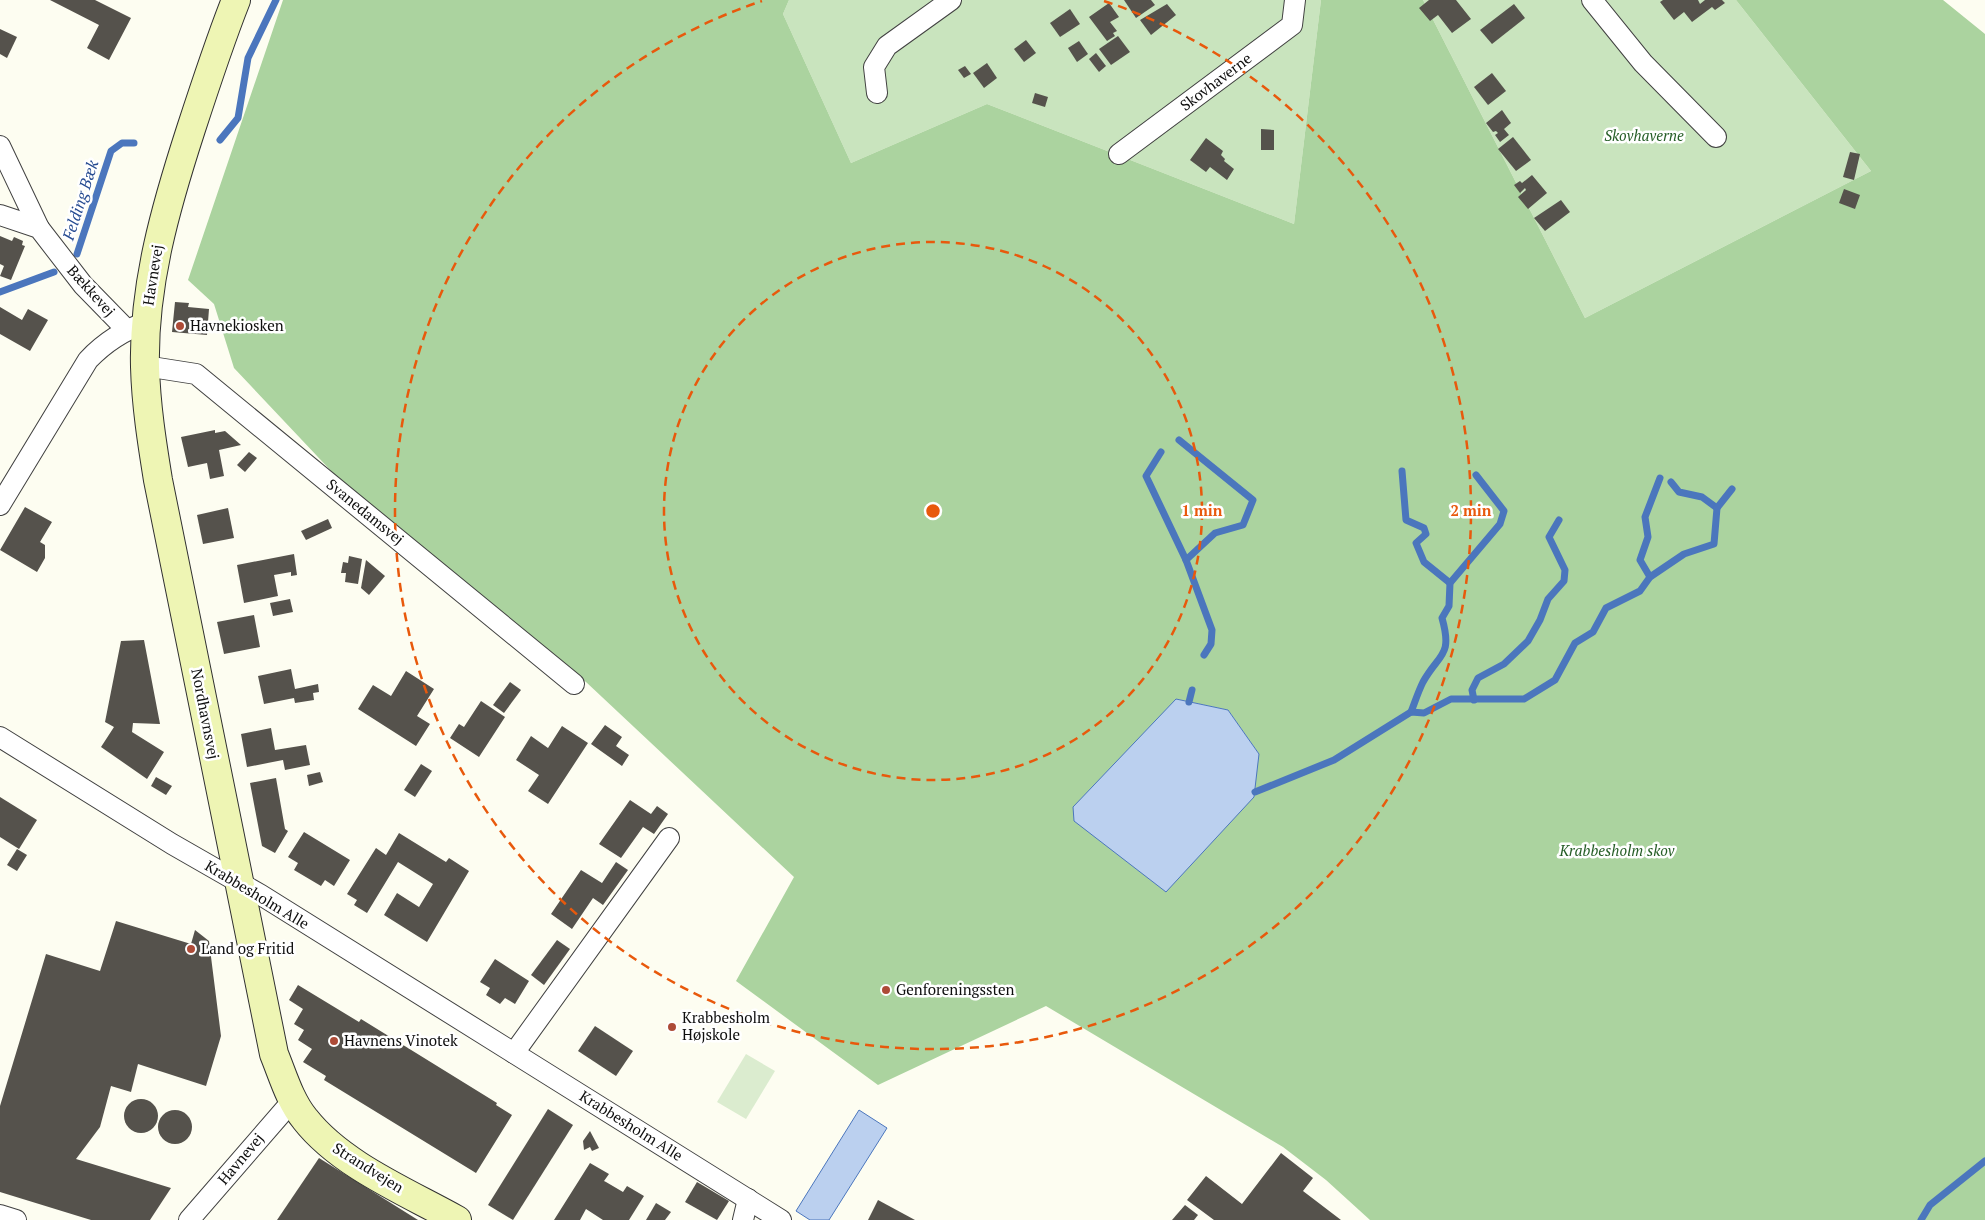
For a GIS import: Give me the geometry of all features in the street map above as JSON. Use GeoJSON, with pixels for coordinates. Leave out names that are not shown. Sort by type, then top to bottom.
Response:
{"type":"FeatureCollection","features":[{"type":"Feature","properties":{"kind":"street","name":"Havnevej"},"geometry":{"type":"LineString","coordinates":[[136,326],[152,275],[172,187],[219,44],[236,0]]}},
{"type":"Feature","properties":{"kind":"street"},"geometry":{"type":"LineString","coordinates":[[877,94],[874,67],[887,46],[952,0]]}},
{"type":"Feature","properties":{"kind":"street","name":"Skovhaverne"},"geometry":{"type":"LineString","coordinates":[[1119,154],[1292,25],[1295,0]]}},
{"type":"Feature","properties":{"kind":"street"},"geometry":{"type":"LineString","coordinates":[[1592,0],[1643,63],[1716,138]]}},
{"type":"Feature","properties":{"kind":"street","name":"Bækkevej"},"geometry":{"type":"LineString","coordinates":[[0,146],[39,228],[83,286],[136,326]]}},
{"type":"Feature","properties":{"kind":"street"},"geometry":{"type":"LineString","coordinates":[[0,215],[39,228]]}},
{"type":"Feature","properties":{"kind":"street","name":"Nordhavnsvej"},"geometry":{"type":"LineString","coordinates":[[136,326],[145,366],[147,405],[156,472],[238,882],[274,1054],[293,1100]]}},
{"type":"Feature","properties":{"kind":"street"},"geometry":{"type":"LineString","coordinates":[[0,505],[88,360],[98,349],[136,326]]}},
{"type":"Feature","properties":{"kind":"street","name":"Svanedamsvej"},"geometry":{"type":"LineString","coordinates":[[145,366],[196,374],[574,684]]}},
{"type":"Feature","properties":{"kind":"street","name":"Krabbesholm Alle"},"geometry":{"type":"LineString","coordinates":[[0,737],[238,882],[781,1220]]}},
{"type":"Feature","properties":{"kind":"street"},"geometry":{"type":"LineString","coordinates":[[514,1053],[669,838]]}},
{"type":"Feature","properties":{"kind":"street","name":"Havnevej"},"geometry":{"type":"LineString","coordinates":[[189,1220],[293,1100]]}},
{"type":"Feature","properties":{"kind":"street","name":"Strandvejen"},"geometry":{"type":"LineString","coordinates":[[293,1100],[304,1118],[339,1153],[457,1220]]}},
{"type":"Feature","properties":{"kind":"street"},"geometry":{"type":"LineString","coordinates":[[744,1220],[748,1199]]}},
{"type":"Feature","properties":{"kind":"street"},"geometry":{"type":"LineString","coordinates":[[0,1215],[16,1220]]}},
{"type":"Feature","properties":{"kind":"green space","name":"Krabbesholm skov"},"geometry":{"type":"Polygon","coordinates":[[[283,0],[789,0],[783,14],[851,163],[987,104],[1294,224],[1321,0],[1423,0],[1585,318],[1871,171],[1736,0],[1943,0],[1985,34],[1985,1220],[1370,1220],[1326,1180],[1283,1147],[1046,1006],[878,1085],[736,981],[794,877],[586,682],[334,474],[234,368],[214,304],[188,280],[283,0]],[[1176,699],[1259,754],[1228,710],[1176,699]]]}},
{"type":"Feature","properties":{"kind":"green space"},"geometry":{"type":"Polygon","coordinates":[[[789,0],[1321,0],[1294,224],[987,104],[851,163],[783,14],[789,0]]]}},
{"type":"Feature","properties":{"kind":"green space","name":"Skovhaverne"},"geometry":{"type":"Polygon","coordinates":[[[1423,0],[1736,0],[1871,171],[1585,318],[1423,0]]]}},
{"type":"Feature","properties":{"kind":"green space"},"geometry":{"type":"Polygon","coordinates":[[[746,1054],[775,1071],[746,1119],[717,1102],[746,1054]]]}},
{"type":"Feature","properties":{"kind":"water"},"geometry":{"type":"Polygon","coordinates":[[[1176,699],[1228,710],[1259,754],[1254,797],[1166,892],[1074,821],[1073,807],[1176,699]]]}},
{"type":"Feature","properties":{"kind":"water"},"geometry":{"type":"Polygon","coordinates":[[[859,1110],[887,1128],[829,1220],[810,1220],[796,1211],[859,1110]]]}},
{"type":"Feature","properties":{"kind":"building"},"geometry":{"type":"Polygon","coordinates":[[[50,0],[95,0],[131,18],[109,60],[87,48],[99,25],[50,0]]]}},
{"type":"Feature","properties":{"kind":"building"},"geometry":{"type":"Polygon","coordinates":[[[1124,0],[1151,0],[1155,5],[1136,18],[1124,0]]]}},
{"type":"Feature","properties":{"kind":"building"},"geometry":{"type":"Polygon","coordinates":[[[1429,0],[1456,0],[1471,19],[1452,33],[1438,15],[1430,21],[1419,8],[1429,0]]]}},
{"type":"Feature","properties":{"kind":"building"},"geometry":{"type":"Polygon","coordinates":[[[1663,0],[1698,0],[1700,4],[1705,0],[1722,0],[1725,3],[1715,10],[1712,7],[1692,22],[1684,12],[1674,20],[1660,2],[1663,0]]]}},
{"type":"Feature","properties":{"kind":"building"},"geometry":{"type":"Polygon","coordinates":[[[1109,3],[1119,17],[1110,22],[1117,31],[1113,33],[1115,36],[1107,41],[1089,17],[1109,3]]]}},
{"type":"Feature","properties":{"kind":"building"},"geometry":{"type":"Polygon","coordinates":[[[1167,4],[1176,15],[1151,35],[1140,20],[1167,4]]]}},
{"type":"Feature","properties":{"kind":"building"},"geometry":{"type":"Polygon","coordinates":[[[1514,4],[1525,18],[1492,44],[1480,30],[1514,4]]]}},
{"type":"Feature","properties":{"kind":"building"},"geometry":{"type":"Polygon","coordinates":[[[1070,9],[1080,24],[1060,37],[1050,23],[1070,9]]]}},
{"type":"Feature","properties":{"kind":"building"},"geometry":{"type":"Polygon","coordinates":[[[0,29],[17,37],[7,58],[0,54],[0,29]]]}},
{"type":"Feature","properties":{"kind":"building"},"geometry":{"type":"Polygon","coordinates":[[[1118,36],[1130,52],[1111,65],[1099,49],[1118,36]]]}},
{"type":"Feature","properties":{"kind":"building"},"geometry":{"type":"Polygon","coordinates":[[[1026,40],[1036,53],[1024,62],[1014,49],[1026,40]]]}},
{"type":"Feature","properties":{"kind":"building"},"geometry":{"type":"Polygon","coordinates":[[[1079,41],[1088,54],[1077,62],[1068,48],[1079,41]]]}},
{"type":"Feature","properties":{"kind":"building"},"geometry":{"type":"Polygon","coordinates":[[[1096,53],[1106,66],[1099,72],[1089,59],[1096,53]]]}},
{"type":"Feature","properties":{"kind":"building"},"geometry":{"type":"Polygon","coordinates":[[[987,63],[997,78],[984,88],[973,73],[987,63]]]}},
{"type":"Feature","properties":{"kind":"building"},"geometry":{"type":"Polygon","coordinates":[[[965,66],[971,74],[964,78],[958,70],[965,66]]]}},
{"type":"Feature","properties":{"kind":"building"},"geometry":{"type":"Polygon","coordinates":[[[1492,73],[1506,91],[1488,105],[1474,87],[1492,73]]]}},
{"type":"Feature","properties":{"kind":"building"},"geometry":{"type":"Polygon","coordinates":[[[1035,93],[1048,97],[1045,107],[1032,103],[1035,93]]]}},
{"type":"Feature","properties":{"kind":"building"},"geometry":{"type":"Polygon","coordinates":[[[1502,110],[1511,123],[1504,129],[1509,135],[1500,142],[1495,135],[1498,133],[1496,131],[1493,132],[1486,123],[1502,110]]]}},
{"type":"Feature","properties":{"kind":"building"},"geometry":{"type":"Polygon","coordinates":[[[1261,129],[1274,130],[1274,150],[1261,150],[1261,129]]]}},
{"type":"Feature","properties":{"kind":"building"},"geometry":{"type":"Polygon","coordinates":[[[1513,137],[1531,160],[1516,171],[1498,149],[1513,137]]]}},
{"type":"Feature","properties":{"kind":"building"},"geometry":{"type":"Polygon","coordinates":[[[1206,138],[1223,151],[1221,155],[1225,159],[1224,161],[1234,169],[1227,180],[1210,167],[1206,172],[1190,160],[1206,138]]]}},
{"type":"Feature","properties":{"kind":"building"},"geometry":{"type":"Polygon","coordinates":[[[1850,152],[1860,154],[1854,180],[1843,177],[1850,152]]]}},
{"type":"Feature","properties":{"kind":"building"},"geometry":{"type":"Polygon","coordinates":[[[1532,175],[1547,193],[1528,209],[1518,197],[1526,190],[1525,188],[1520,193],[1514,185],[1520,181],[1522,183],[1532,175]]]}},
{"type":"Feature","properties":{"kind":"building"},"geometry":{"type":"Polygon","coordinates":[[[1844,189],[1860,195],[1855,209],[1839,203],[1844,189]]]}},
{"type":"Feature","properties":{"kind":"building"},"geometry":{"type":"Polygon","coordinates":[[[1561,200],[1570,212],[1545,231],[1534,218],[1561,200]]]}},
{"type":"Feature","properties":{"kind":"building"},"geometry":{"type":"Polygon","coordinates":[[[0,236],[12,241],[14,237],[23,241],[22,245],[25,246],[11,280],[0,276],[4,266],[0,264],[0,236]]]}},
{"type":"Feature","properties":{"kind":"building"},"geometry":{"type":"Polygon","coordinates":[[[175,302],[189,303],[188,307],[209,309],[207,335],[172,332],[175,302]]]}},
{"type":"Feature","properties":{"kind":"building"},"geometry":{"type":"Polygon","coordinates":[[[0,307],[22,320],[28,309],[48,320],[30,351],[0,334],[0,307]]]}},
{"type":"Feature","properties":{"kind":"building"},"geometry":{"type":"Polygon","coordinates":[[[215,430],[215,433],[225,431],[241,445],[219,450],[224,476],[210,479],[207,463],[188,467],[181,437],[215,430]]]}},
{"type":"Feature","properties":{"kind":"building"},"geometry":{"type":"Polygon","coordinates":[[[249,452],[257,458],[245,472],[237,465],[249,452]]]}},
{"type":"Feature","properties":{"kind":"building"},"geometry":{"type":"Polygon","coordinates":[[[25,507],[52,522],[40,542],[45,545],[45,558],[37,572],[0,550],[25,507]]]}},
{"type":"Feature","properties":{"kind":"building"},"geometry":{"type":"Polygon","coordinates":[[[228,508],[234,538],[203,544],[197,515],[228,508]]]}},
{"type":"Feature","properties":{"kind":"building"},"geometry":{"type":"Polygon","coordinates":[[[328,519],[332,528],[306,540],[301,531],[328,519]]]}},
{"type":"Feature","properties":{"kind":"building"},"geometry":{"type":"Polygon","coordinates":[[[294,554],[297,575],[291,576],[291,572],[274,575],[278,596],[244,603],[237,565],[294,554]]]}},
{"type":"Feature","properties":{"kind":"building"},"geometry":{"type":"Polygon","coordinates":[[[349,556],[362,559],[358,584],[345,582],[346,573],[341,573],[343,562],[348,563],[349,556]]]}},
{"type":"Feature","properties":{"kind":"building"},"geometry":{"type":"Polygon","coordinates":[[[366,560],[385,576],[369,595],[361,588],[366,560]]]}},
{"type":"Feature","properties":{"kind":"building"},"geometry":{"type":"Polygon","coordinates":[[[290,599],[293,612],[273,616],[270,603],[290,599]]]}},
{"type":"Feature","properties":{"kind":"building"},"geometry":{"type":"Polygon","coordinates":[[[254,615],[260,647],[224,654],[217,622],[254,615]]]}},
{"type":"Feature","properties":{"kind":"building"},"geometry":{"type":"Polygon","coordinates":[[[144,640],[160,724],[133,723],[132,732],[164,752],[147,779],[101,747],[114,727],[105,722],[121,641],[144,640]]]}},
{"type":"Feature","properties":{"kind":"building"},"geometry":{"type":"Polygon","coordinates":[[[291,669],[295,689],[318,684],[319,692],[313,693],[314,700],[295,703],[294,698],[264,704],[258,676],[291,669]]]}},
{"type":"Feature","properties":{"kind":"building"},"geometry":{"type":"Polygon","coordinates":[[[406,671],[434,689],[417,716],[430,724],[416,746],[358,709],[373,685],[391,696],[406,671]]]}},
{"type":"Feature","properties":{"kind":"building"},"geometry":{"type":"Polygon","coordinates":[[[510,682],[521,690],[504,713],[493,705],[510,682]]]}},
{"type":"Feature","properties":{"kind":"building"},"geometry":{"type":"Polygon","coordinates":[[[481,701],[505,717],[479,757],[450,738],[459,724],[464,727],[481,701]]]}},
{"type":"Feature","properties":{"kind":"building"},"geometry":{"type":"Polygon","coordinates":[[[605,725],[622,737],[616,746],[629,755],[622,766],[591,744],[605,725]]]}},
{"type":"Feature","properties":{"kind":"building"},"geometry":{"type":"Polygon","coordinates":[[[562,726],[588,743],[548,804],[528,791],[539,775],[516,760],[531,736],[548,748],[562,726]]]}},
{"type":"Feature","properties":{"kind":"building"},"geometry":{"type":"Polygon","coordinates":[[[271,728],[275,750],[306,745],[310,765],[285,770],[283,760],[247,767],[241,734],[271,728]]]}},
{"type":"Feature","properties":{"kind":"building"},"geometry":{"type":"Polygon","coordinates":[[[421,764],[432,771],[415,797],[404,790],[421,764]]]}},
{"type":"Feature","properties":{"kind":"building"},"geometry":{"type":"Polygon","coordinates":[[[320,772],[323,782],[309,786],[307,775],[320,772]]]}},
{"type":"Feature","properties":{"kind":"building"},"geometry":{"type":"Polygon","coordinates":[[[156,777],[172,786],[166,795],[151,786],[156,777]]]}},
{"type":"Feature","properties":{"kind":"building"},"geometry":{"type":"Polygon","coordinates":[[[276,778],[285,829],[288,831],[275,853],[262,846],[250,783],[276,778]]]}},
{"type":"Feature","properties":{"kind":"building"},"geometry":{"type":"Polygon","coordinates":[[[0,797],[37,820],[19,849],[0,837],[0,797]]]}},
{"type":"Feature","properties":{"kind":"building"},"geometry":{"type":"Polygon","coordinates":[[[630,800],[651,814],[657,806],[668,814],[654,834],[643,827],[621,858],[599,844],[630,800]]]}},
{"type":"Feature","properties":{"kind":"building"},"geometry":{"type":"Polygon","coordinates":[[[304,832],[350,860],[334,886],[325,880],[321,886],[294,870],[298,863],[288,857],[304,832]]]}},
{"type":"Feature","properties":{"kind":"building"},"geometry":{"type":"Polygon","coordinates":[[[399,833],[446,862],[449,858],[469,871],[427,942],[384,915],[397,893],[419,907],[433,884],[398,862],[367,913],[354,905],[357,900],[347,894],[376,848],[386,855],[399,833]]]}},
{"type":"Feature","properties":{"kind":"building"},"geometry":{"type":"Polygon","coordinates":[[[17,849],[27,855],[17,871],[7,865],[17,849]]]}},
{"type":"Feature","properties":{"kind":"building"},"geometry":{"type":"Polygon","coordinates":[[[616,862],[628,870],[603,905],[593,898],[572,929],[551,914],[581,870],[602,883],[616,862]]]}},
{"type":"Feature","properties":{"kind":"building"},"geometry":{"type":"Polygon","coordinates":[[[116,921],[191,944],[195,930],[209,941],[221,1036],[206,1086],[138,1064],[131,1092],[111,1086],[100,1127],[76,1159],[171,1188],[150,1220],[91,1220],[0,1192],[0,1106],[46,954],[100,971],[116,921]]]}},
{"type":"Feature","properties":{"kind":"building"},"geometry":{"type":"Polygon","coordinates":[[[557,940],[570,949],[544,985],[531,975],[557,940]]]}},
{"type":"Feature","properties":{"kind":"building"},"geometry":{"type":"Polygon","coordinates":[[[495,959],[529,981],[515,1004],[505,998],[500,1004],[486,995],[490,988],[480,982],[495,959]]]}},
{"type":"Feature","properties":{"kind":"building"},"geometry":{"type":"Polygon","coordinates":[[[298,985],[359,1022],[361,1019],[497,1103],[496,1105],[512,1115],[476,1173],[324,1080],[326,1076],[303,1062],[312,1049],[298,1040],[304,1030],[294,1024],[303,1009],[289,1000],[298,985]]]}},
{"type":"Feature","properties":{"kind":"building"},"geometry":{"type":"Polygon","coordinates":[[[595,1026],[633,1051],[616,1076],[578,1051],[595,1026]]]}},
{"type":"Feature","properties":{"kind":"building"},"geometry":{"type":"Polygon","coordinates":[[[141,1099],[153,1104],[158,1116],[153,1128],[141,1133],[129,1128],[124,1116],[129,1104],[141,1099]]]}},
{"type":"Feature","properties":{"kind":"building"},"geometry":{"type":"Polygon","coordinates":[[[548,1109],[573,1125],[513,1220],[488,1205],[548,1109]]]}},
{"type":"Feature","properties":{"kind":"building"},"geometry":{"type":"Polygon","coordinates":[[[175,1110],[187,1115],[192,1127],[187,1139],[175,1144],[163,1139],[158,1127],[163,1115],[175,1110]]]}},
{"type":"Feature","properties":{"kind":"building"},"geometry":{"type":"Polygon","coordinates":[[[590,1131],[599,1148],[592,1151],[590,1147],[584,1150],[583,1141],[590,1131]]]}},
{"type":"Feature","properties":{"kind":"building"},"geometry":{"type":"Polygon","coordinates":[[[1281,1153],[1313,1178],[1303,1191],[1341,1220],[1214,1220],[1187,1200],[1206,1176],[1242,1204],[1281,1153]]]}},
{"type":"Feature","properties":{"kind":"building"},"geometry":{"type":"Polygon","coordinates":[[[319,1158],[418,1220],[277,1220],[319,1158]]]}},
{"type":"Feature","properties":{"kind":"building"},"geometry":{"type":"Polygon","coordinates":[[[590,1163],[609,1174],[604,1181],[623,1192],[627,1186],[644,1196],[629,1220],[603,1220],[586,1209],[580,1220],[554,1220],[590,1163]]]}},
{"type":"Feature","properties":{"kind":"building"},"geometry":{"type":"Polygon","coordinates":[[[697,1182],[729,1201],[717,1220],[685,1202],[697,1182]]]}},
{"type":"Feature","properties":{"kind":"building"},"geometry":{"type":"Polygon","coordinates":[[[878,1200],[915,1220],[868,1220],[878,1200]]]}},
{"type":"Feature","properties":{"kind":"building"},"geometry":{"type":"Polygon","coordinates":[[[656,1203],[671,1212],[665,1220],[646,1220],[656,1203]]]}},
{"type":"Feature","properties":{"kind":"building"},"geometry":{"type":"Polygon","coordinates":[[[1185,1205],[1198,1215],[1194,1220],[1172,1220],[1185,1205]]]}},
{"type":"Feature","properties":{"kind":"waterway","name":"Felding Bæk"},"geometry":{"type":"LineString","coordinates":[[220,140],[238,118],[248,58],[276,0]]}},
{"type":"Feature","properties":{"kind":"waterway","name":"Felding Bæk"},"geometry":{"type":"LineString","coordinates":[[77,254],[111,151],[122,143],[134,143]]}},
{"type":"Feature","properties":{"kind":"waterway","name":"Felding Bæk"},"geometry":{"type":"LineString","coordinates":[[0,292],[54,272]]}},
{"type":"Feature","properties":{"kind":"waterway"},"geometry":{"type":"LineString","coordinates":[[1179,440],[1253,500],[1243,525],[1215,533],[1186,560]]}},
{"type":"Feature","properties":{"kind":"waterway"},"geometry":{"type":"LineString","coordinates":[[1161,452],[1146,476],[1186,560],[1212,630],[1211,644],[1204,655]]}},
{"type":"Feature","properties":{"kind":"waterway"},"geometry":{"type":"LineString","coordinates":[[1402,471],[1406,520],[1424,528],[1426,534],[1416,543],[1424,562],[1450,583]]}},
{"type":"Feature","properties":{"kind":"waterway"},"geometry":{"type":"LineString","coordinates":[[1411,712],[1423,682],[1443,654],[1445,648],[1446,640],[1442,618],[1449,606],[1450,583],[1500,524],[1504,511],[1476,475]]}},
{"type":"Feature","properties":{"kind":"waterway"},"geometry":{"type":"LineString","coordinates":[[1650,577],[1640,560],[1648,537],[1645,517],[1660,478]]}},
{"type":"Feature","properties":{"kind":"waterway"},"geometry":{"type":"LineString","coordinates":[[1671,482],[1679,492],[1702,497],[1717,508]]}},
{"type":"Feature","properties":{"kind":"waterway"},"geometry":{"type":"LineString","coordinates":[[1255,792],[1334,760],[1411,712],[1424,713],[1451,699],[1524,699],[1555,680],[1575,643],[1593,632],[1606,608],[1640,591],[1650,577],[1684,554],[1714,544],[1717,508],[1732,489]]}},
{"type":"Feature","properties":{"kind":"waterway"},"geometry":{"type":"LineString","coordinates":[[1474,700],[1472,690],[1478,678],[1504,664],[1528,641],[1540,620],[1548,599],[1564,581],[1565,570],[1549,537],[1559,520]]}},
{"type":"Feature","properties":{"kind":"waterway"},"geometry":{"type":"LineString","coordinates":[[1189,702],[1192,690]]}},
{"type":"Feature","properties":{"kind":"waterway"},"geometry":{"type":"LineString","coordinates":[[1921,1220],[1930,1205],[1985,1161]]}},
{"type":"Feature","properties":{"kind":"place","name":"Havnekiosken"},"geometry":{"type":"Point","coordinates":[180,326]}},
{"type":"Feature","properties":{"kind":"place","name":"Land og Fritid"},"geometry":{"type":"Point","coordinates":[191,949]}},
{"type":"Feature","properties":{"kind":"place","name":"Genforeningssten"},"geometry":{"type":"Point","coordinates":[886,990]}},
{"type":"Feature","properties":{"kind":"place","name":"Krabbesholm Højskole"},"geometry":{"type":"Point","coordinates":[672,1027]}},
{"type":"Feature","properties":{"kind":"place","name":"Havnens Vinotek"},"geometry":{"type":"Point","coordinates":[334,1041]}}]}
